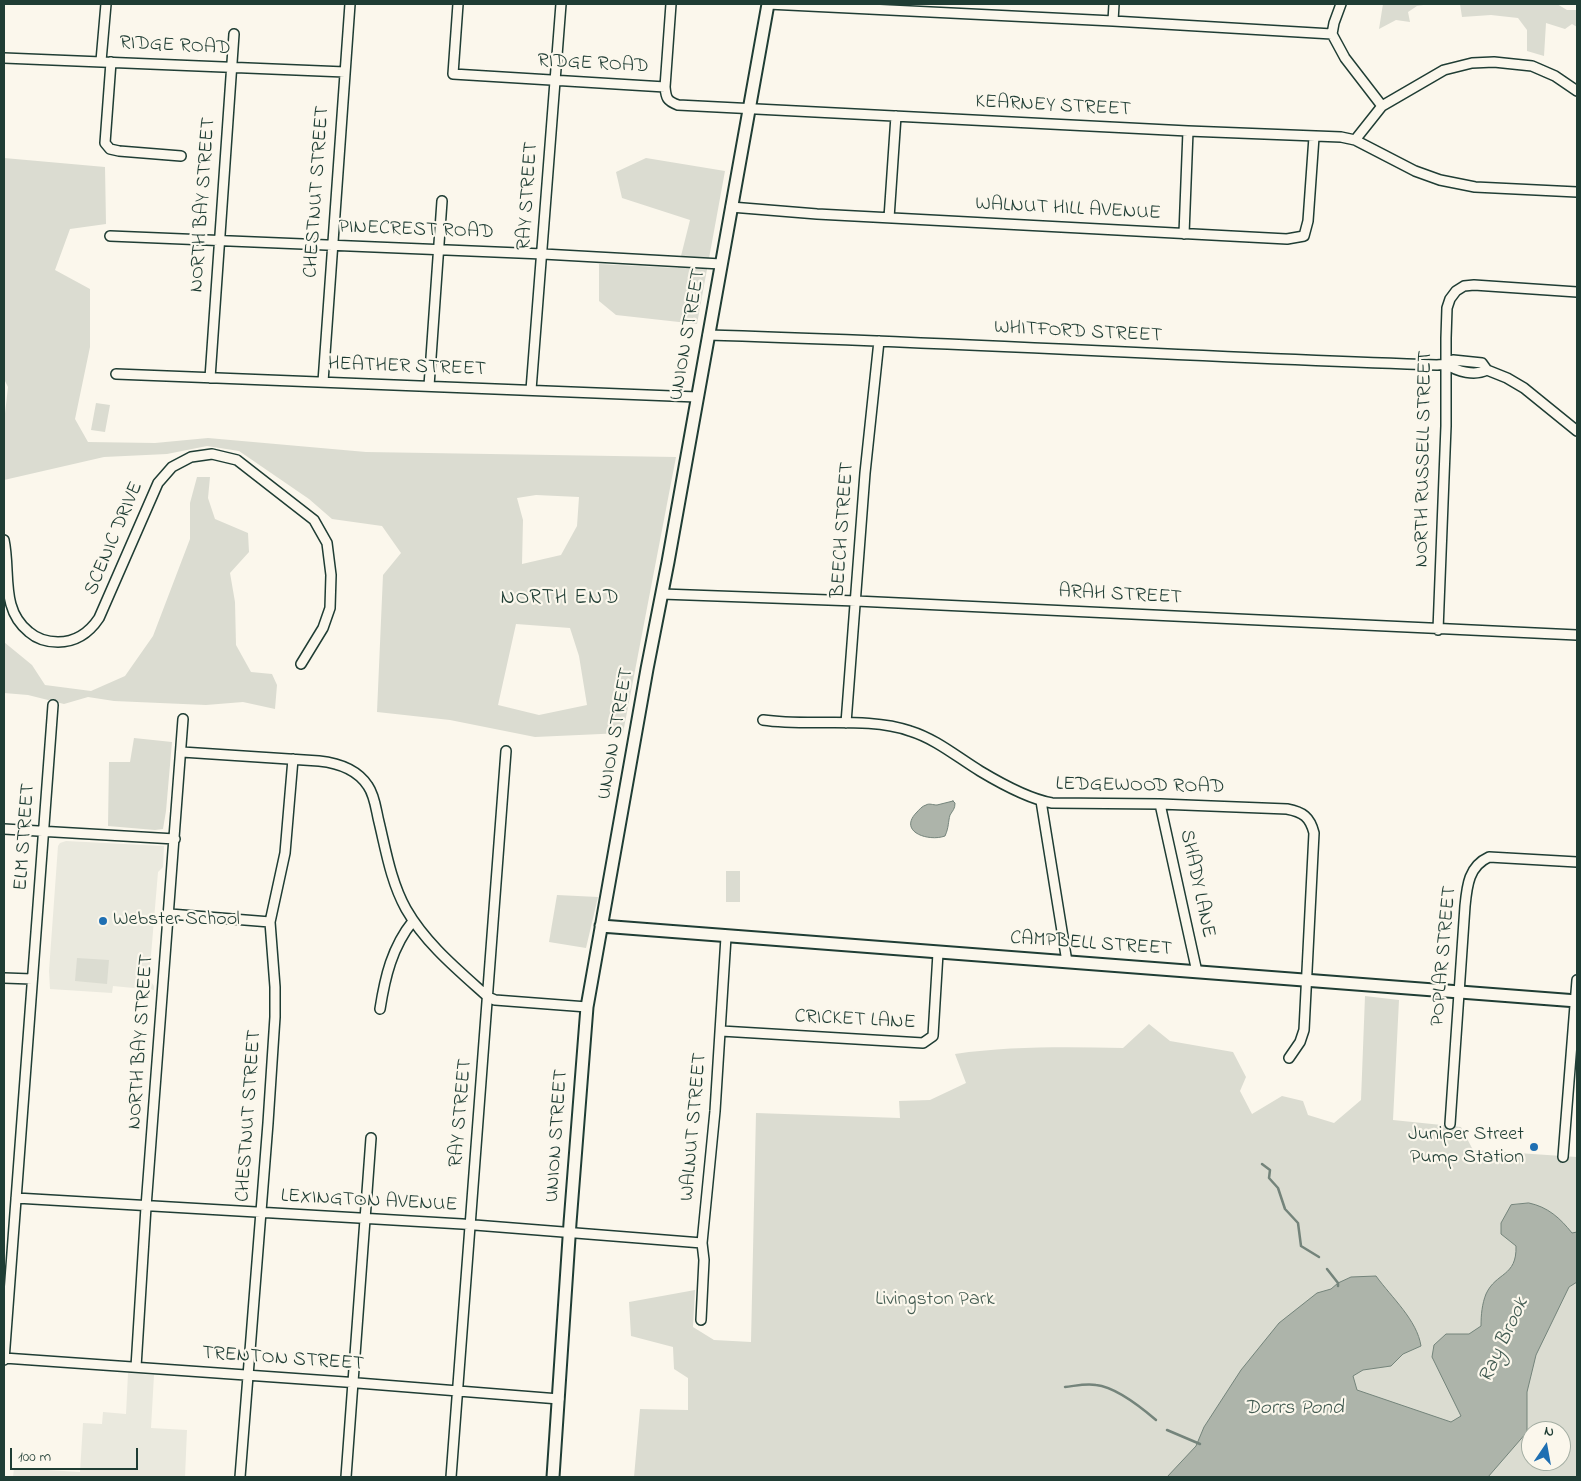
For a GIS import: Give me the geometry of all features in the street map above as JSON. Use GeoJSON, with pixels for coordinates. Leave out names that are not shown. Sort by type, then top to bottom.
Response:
{"type":"FeatureCollection","features":[{"type":"Feature","properties":{"kind":"street"},"geometry":{"type":"LineString","coordinates":[[101,62],[106,4]]}},
{"type":"Feature","properties":{"kind":"street","name":"CHESTNUT STREET"},"geometry":{"type":"LineString","coordinates":[[322,382],[350,4]]}},
{"type":"Feature","properties":{"kind":"street","name":"RIDGE ROAD"},"geometry":{"type":"LineString","coordinates":[[458,4],[453,74],[665,87],[666,97],[669,102],[678,105],[749,109]]}},
{"type":"Feature","properties":{"kind":"street","name":"RAY STREET"},"geometry":{"type":"LineString","coordinates":[[531,390],[562,4]]}},
{"type":"Feature","properties":{"kind":"street"},"geometry":{"type":"LineString","coordinates":[[665,87],[671,4]]}},
{"type":"Feature","properties":{"kind":"street"},"geometry":{"type":"LineString","coordinates":[[768,4],[1332,34]]}},
{"type":"Feature","properties":{"kind":"street","name":"UNION STREET"},"geometry":{"type":"LineString","coordinates":[[553,1477],[587,1007],[768,4]]}},
{"type":"Feature","properties":{"kind":"street"},"geometry":{"type":"LineString","coordinates":[[1113,21],[1114,4]]}},
{"type":"Feature","properties":{"kind":"street"},"geometry":{"type":"LineString","coordinates":[[1341,4],[1332,34],[1345,58],[1382,106]]}},
{"type":"Feature","properties":{"kind":"street","name":"NORTH BAY STREET"},"geometry":{"type":"LineString","coordinates":[[210,378],[234,34]]}},
{"type":"Feature","properties":{"kind":"street","name":"RIDGE ROAD"},"geometry":{"type":"LineString","coordinates":[[4,58],[345,72]]}},
{"type":"Feature","properties":{"kind":"street"},"geometry":{"type":"LineString","coordinates":[[111,62],[106,143],[110,148],[118,151],[181,156]]}},
{"type":"Feature","properties":{"kind":"street"},"geometry":{"type":"LineString","coordinates":[[1355,140],[1382,106],[1444,70],[1472,63],[1494,62],[1532,66],[1555,76],[1577,91]]}},
{"type":"Feature","properties":{"kind":"street","name":"KEARNEY STREET"},"geometry":{"type":"LineString","coordinates":[[749,109],[1341,137],[1355,140],[1415,170],[1440,180],[1475,187],[1577,192]]}},
{"type":"Feature","properties":{"kind":"street"},"geometry":{"type":"LineString","coordinates":[[889,218],[896,116]]}},
{"type":"Feature","properties":{"kind":"street"},"geometry":{"type":"LineString","coordinates":[[1184,234],[1188,131]]}},
{"type":"Feature","properties":{"kind":"street","name":"WALNUT HILL AVENUE"},"geometry":{"type":"LineString","coordinates":[[731,207],[889,218],[1287,239],[1304,236],[1308,221],[1314,137]]}},
{"type":"Feature","properties":{"kind":"street"},"geometry":{"type":"LineString","coordinates":[[429,386],[442,201]]}},
{"type":"Feature","properties":{"kind":"street","name":"PINECREST ROAD"},"geometry":{"type":"LineString","coordinates":[[110,236],[543,254],[721,264]]}},
{"type":"Feature","properties":{"kind":"street","name":"NORTH RUSSELL STREET"},"geometry":{"type":"LineString","coordinates":[[1438,630],[1445,445],[1447,308],[1450,299],[1456,291],[1464,286],[1474,285],[1577,292]]}},
{"type":"Feature","properties":{"kind":"street","name":"WHITFORD STREET"},"geometry":{"type":"LineString","coordinates":[[708,334],[822,337],[1296,360],[1446,364],[1454,360],[1473,361],[1482,364],[1487,370],[1507,378],[1524,388],[1577,431]]}},
{"type":"Feature","properties":{"kind":"street","name":"BEECH STREET"},"geometry":{"type":"LineString","coordinates":[[846,723],[865,473],[879,341]]}},
{"type":"Feature","properties":{"kind":"street","name":"HEATHER STREET"},"geometry":{"type":"LineString","coordinates":[[116,374],[697,397]]}},
{"type":"Feature","properties":{"kind":"street","name":"SCENIC DRIVE"},"geometry":{"type":"LineString","coordinates":[[4,540],[9,601],[16,620],[32,635],[42,639],[51,642],[70,640],[86,633],[99,618],[158,483],[172,467],[190,457],[212,454],[236,460],[314,520],[327,543],[331,575],[330,608],[323,628],[301,664]]}},
{"type":"Feature","properties":{"kind":"street","name":"ARAH STREET"},"geometry":{"type":"LineString","coordinates":[[662,594],[856,601],[1438,630],[1577,635]]}},
{"type":"Feature","properties":{"kind":"street","name":"ELM STREET"},"geometry":{"type":"LineString","coordinates":[[4,1359],[53,705]]}},
{"type":"Feature","properties":{"kind":"street","name":"NORTH BAY STREET"},"geometry":{"type":"LineString","coordinates":[[136,1367],[146,1207],[184,719]]}},
{"type":"Feature","properties":{"kind":"street","name":"LEDGEWOOD ROAD"},"geometry":{"type":"LineString","coordinates":[[763,720],[784,723],[846,723],[894,727],[912,732],[939,744],[984,773],[1041,801],[1063,804],[1160,804],[1287,809],[1306,815],[1312,823],[1314,833],[1304,1030],[1300,1042],[1289,1058]]}},
{"type":"Feature","properties":{"kind":"street","name":"RAY STREET"},"geometry":{"type":"LineString","coordinates":[[451,1477],[506,751]]}},
{"type":"Feature","properties":{"kind":"street"},"geometry":{"type":"LineString","coordinates":[[182,752],[293,759],[337,764],[351,770],[367,784],[374,802],[397,892],[413,921],[424,936],[446,959],[488,997],[502,1001],[587,1007]]}},
{"type":"Feature","properties":{"kind":"street","name":"CHESTNUT STREET"},"geometry":{"type":"LineString","coordinates":[[240,1477],[275,1017],[275,987],[270,922],[285,853],[293,759]]}},
{"type":"Feature","properties":{"kind":"street"},"geometry":{"type":"LineString","coordinates":[[1041,801],[1067,962]]}},
{"type":"Feature","properties":{"kind":"street","name":"SHADY LANE"},"geometry":{"type":"LineString","coordinates":[[1160,804],[1197,972]]}},
{"type":"Feature","properties":{"kind":"street"},"geometry":{"type":"LineString","coordinates":[[4,829],[175,839]]}},
{"type":"Feature","properties":{"kind":"street","name":"POPLAR STREET"},"geometry":{"type":"LineString","coordinates":[[1450,1124],[1464,906],[1467,887],[1474,868],[1481,861],[1490,857],[1577,862]]}},
{"type":"Feature","properties":{"kind":"street"},"geometry":{"type":"LineString","coordinates":[[170,914],[270,922]]}},
{"type":"Feature","properties":{"kind":"street"},"geometry":{"type":"LineString","coordinates":[[380,1009],[389,965],[400,938],[413,921]]}},
{"type":"Feature","properties":{"kind":"street","name":"CAMPBELL STREET"},"geometry":{"type":"LineString","coordinates":[[601,926],[1576,1001]]}},
{"type":"Feature","properties":{"kind":"street","name":"WALNUT STREET"},"geometry":{"type":"LineString","coordinates":[[701,1320],[704,1260],[702,1243],[726,937]]}},
{"type":"Feature","properties":{"kind":"street","name":"CRICKET LANE"},"geometry":{"type":"LineString","coordinates":[[720,1031],[923,1043],[933,1036],[938,953]]}},
{"type":"Feature","properties":{"kind":"street"},"geometry":{"type":"LineString","coordinates":[[4,978],[32,979]]}},
{"type":"Feature","properties":{"kind":"street"},"geometry":{"type":"LineString","coordinates":[[1562,1157],[1577,980]]}},
{"type":"Feature","properties":{"kind":"street"},"geometry":{"type":"LineString","coordinates":[[346,1477],[371,1138]]}},
{"type":"Feature","properties":{"kind":"street","name":"LEXINGTON AVENUE"},"geometry":{"type":"LineString","coordinates":[[16,1198],[470,1225],[702,1243]]}},
{"type":"Feature","properties":{"kind":"street","name":"TRENTON STREET"},"geometry":{"type":"LineString","coordinates":[[4,1359],[353,1382],[559,1399]]}},
{"type":"Feature","properties":{"kind":"shaded area","name":"Webster School"},"geometry":{"type":"Polygon","coordinates":[[[66,841],[164,846],[163,867],[158,872],[149,979],[154,986],[154,990],[113,986],[112,993],[50,989],[49,971],[58,846],[66,841]]]}},
{"type":"Feature","properties":{"kind":"shaded area"},"geometry":{"type":"Polygon","coordinates":[[[128,1373],[154,1375],[151,1428],[187,1430],[185,1477],[13,1477],[14,1468],[80,1472],[83,1423],[102,1424],[103,1412],[126,1414],[128,1373]]]}},
{"type":"Feature","properties":{"kind":"green space"},"geometry":{"type":"Polygon","coordinates":[[[1383,4],[1430,4],[1417,6],[1408,12],[1410,22],[1396,20],[1379,29],[1383,4]]]}},
{"type":"Feature","properties":{"kind":"green space"},"geometry":{"type":"Polygon","coordinates":[[[1460,4],[1557,4],[1567,10],[1577,10],[1577,27],[1572,24],[1565,29],[1546,23],[1544,56],[1527,51],[1527,30],[1518,18],[1491,15],[1462,17],[1460,4]]]}},
{"type":"Feature","properties":{"kind":"green space"},"geometry":{"type":"Polygon","coordinates":[[[4,158],[105,167],[106,224],[70,229],[55,270],[90,289],[90,347],[75,419],[88,442],[155,443],[208,438],[366,452],[676,457],[623,733],[535,737],[450,720],[377,712],[383,575],[401,553],[382,526],[332,519],[309,499],[239,451],[207,446],[167,454],[104,457],[4,480],[4,422],[8,387],[4,379],[4,158]],[[536,495],[517,498],[523,520],[522,564],[561,555],[577,526],[579,497],[536,495]],[[516,624],[498,705],[539,715],[587,705],[579,656],[570,628],[516,624]]]}},
{"type":"Feature","properties":{"kind":"green space"},"geometry":{"type":"Polygon","coordinates":[[[646,158],[725,171],[697,324],[616,315],[599,301],[599,264],[678,268],[690,220],[622,198],[616,172],[646,158]]]}},
{"type":"Feature","properties":{"kind":"green space"},"geometry":{"type":"Polygon","coordinates":[[[96,403],[110,405],[105,432],[91,430],[96,403]]]}},
{"type":"Feature","properties":{"kind":"green space"},"geometry":{"type":"Polygon","coordinates":[[[197,477],[210,477],[208,498],[215,519],[248,533],[249,552],[230,573],[235,602],[236,645],[251,672],[272,674],[277,685],[275,709],[243,702],[206,705],[114,701],[88,697],[64,704],[28,695],[4,693],[4,642],[32,665],[45,685],[91,691],[125,676],[153,636],[190,539],[190,503],[197,477]]]}},
{"type":"Feature","properties":{"kind":"green space"},"geometry":{"type":"Polygon","coordinates":[[[134,738],[172,742],[163,829],[108,826],[109,762],[130,762],[134,738]]]}},
{"type":"Feature","properties":{"kind":"green space"},"geometry":{"type":"Polygon","coordinates":[[[726,871],[740,871],[740,902],[726,902],[726,871]]]}},
{"type":"Feature","properties":{"kind":"green space"},"geometry":{"type":"Polygon","coordinates":[[[557,895],[598,897],[586,948],[549,942],[557,895]]]}},
{"type":"Feature","properties":{"kind":"green space"},"geometry":{"type":"Polygon","coordinates":[[[77,958],[109,960],[107,984],[75,981],[77,958]]]}},
{"type":"Feature","properties":{"kind":"green space","name":"Livingston Park"},"geometry":{"type":"Polygon","coordinates":[[[1365,996],[1399,1000],[1393,1120],[1461,1127],[1473,1150],[1577,1157],[1577,1477],[634,1477],[640,1409],[688,1410],[688,1378],[674,1369],[673,1347],[631,1336],[629,1302],[695,1290],[693,1327],[714,1340],[751,1342],[756,1113],[900,1118],[899,1101],[930,1100],[966,1083],[955,1054],[1018,1048],[1123,1048],[1149,1024],[1170,1041],[1233,1052],[1246,1077],[1240,1091],[1252,1114],[1282,1096],[1303,1101],[1308,1115],[1334,1123],[1361,1100],[1365,996]]]}},
{"type":"Feature","properties":{"kind":"water"},"geometry":{"type":"Polygon","coordinates":[[[953,801],[955,807],[950,815],[945,836],[931,838],[918,834],[913,830],[911,825],[912,819],[922,807],[928,804],[937,805],[953,801]]]}},
{"type":"Feature","properties":{"kind":"water","name":"Dorrs Pond"},"geometry":{"type":"Polygon","coordinates":[[[1529,1203],[1536,1205],[1548,1210],[1572,1233],[1577,1232],[1577,1282],[1569,1287],[1536,1355],[1527,1392],[1527,1421],[1521,1421],[1521,1439],[1488,1477],[1167,1477],[1196,1446],[1204,1427],[1241,1370],[1279,1323],[1317,1293],[1331,1289],[1338,1283],[1351,1277],[1376,1276],[1415,1327],[1421,1346],[1403,1354],[1391,1366],[1363,1370],[1353,1376],[1357,1390],[1451,1422],[1461,1416],[1432,1357],[1434,1345],[1446,1334],[1469,1334],[1481,1326],[1486,1294],[1490,1287],[1510,1269],[1515,1256],[1516,1246],[1501,1234],[1501,1223],[1511,1205],[1529,1203]]]}},
{"type":"Feature","properties":{"kind":"waterway"},"geometry":{"type":"LineString","coordinates":[[1262,1164],[1270,1170],[1269,1178],[1278,1188],[1285,1209],[1298,1223],[1301,1246],[1319,1257]]}},
{"type":"Feature","properties":{"kind":"waterway"},"geometry":{"type":"LineString","coordinates":[[1327,1269],[1338,1283],[1338,1286]]}},
{"type":"Feature","properties":{"kind":"waterway"},"geometry":{"type":"LineString","coordinates":[[1065,1387],[1088,1384],[1103,1387],[1128,1399],[1156,1420]]}},
{"type":"Feature","properties":{"kind":"waterway"},"geometry":{"type":"LineString","coordinates":[[1167,1430],[1200,1444]]}},
{"type":"Feature","properties":{"kind":"place","name":"Webster School"},"geometry":{"type":"Point","coordinates":[103,921]}},
{"type":"Feature","properties":{"kind":"place","name":"Juniper Street Pump Station"},"geometry":{"type":"Point","coordinates":[1534,1147]}},
{"type":"Feature","properties":{"kind":"district","name":"NORTH END"},"geometry":{"type":"Point","coordinates":[560,600]}},
{"type":"Feature","properties":{"kind":"water label","name":"Ray Brook"},"geometry":{"type":"Point","coordinates":[1505,1341]}}]}
